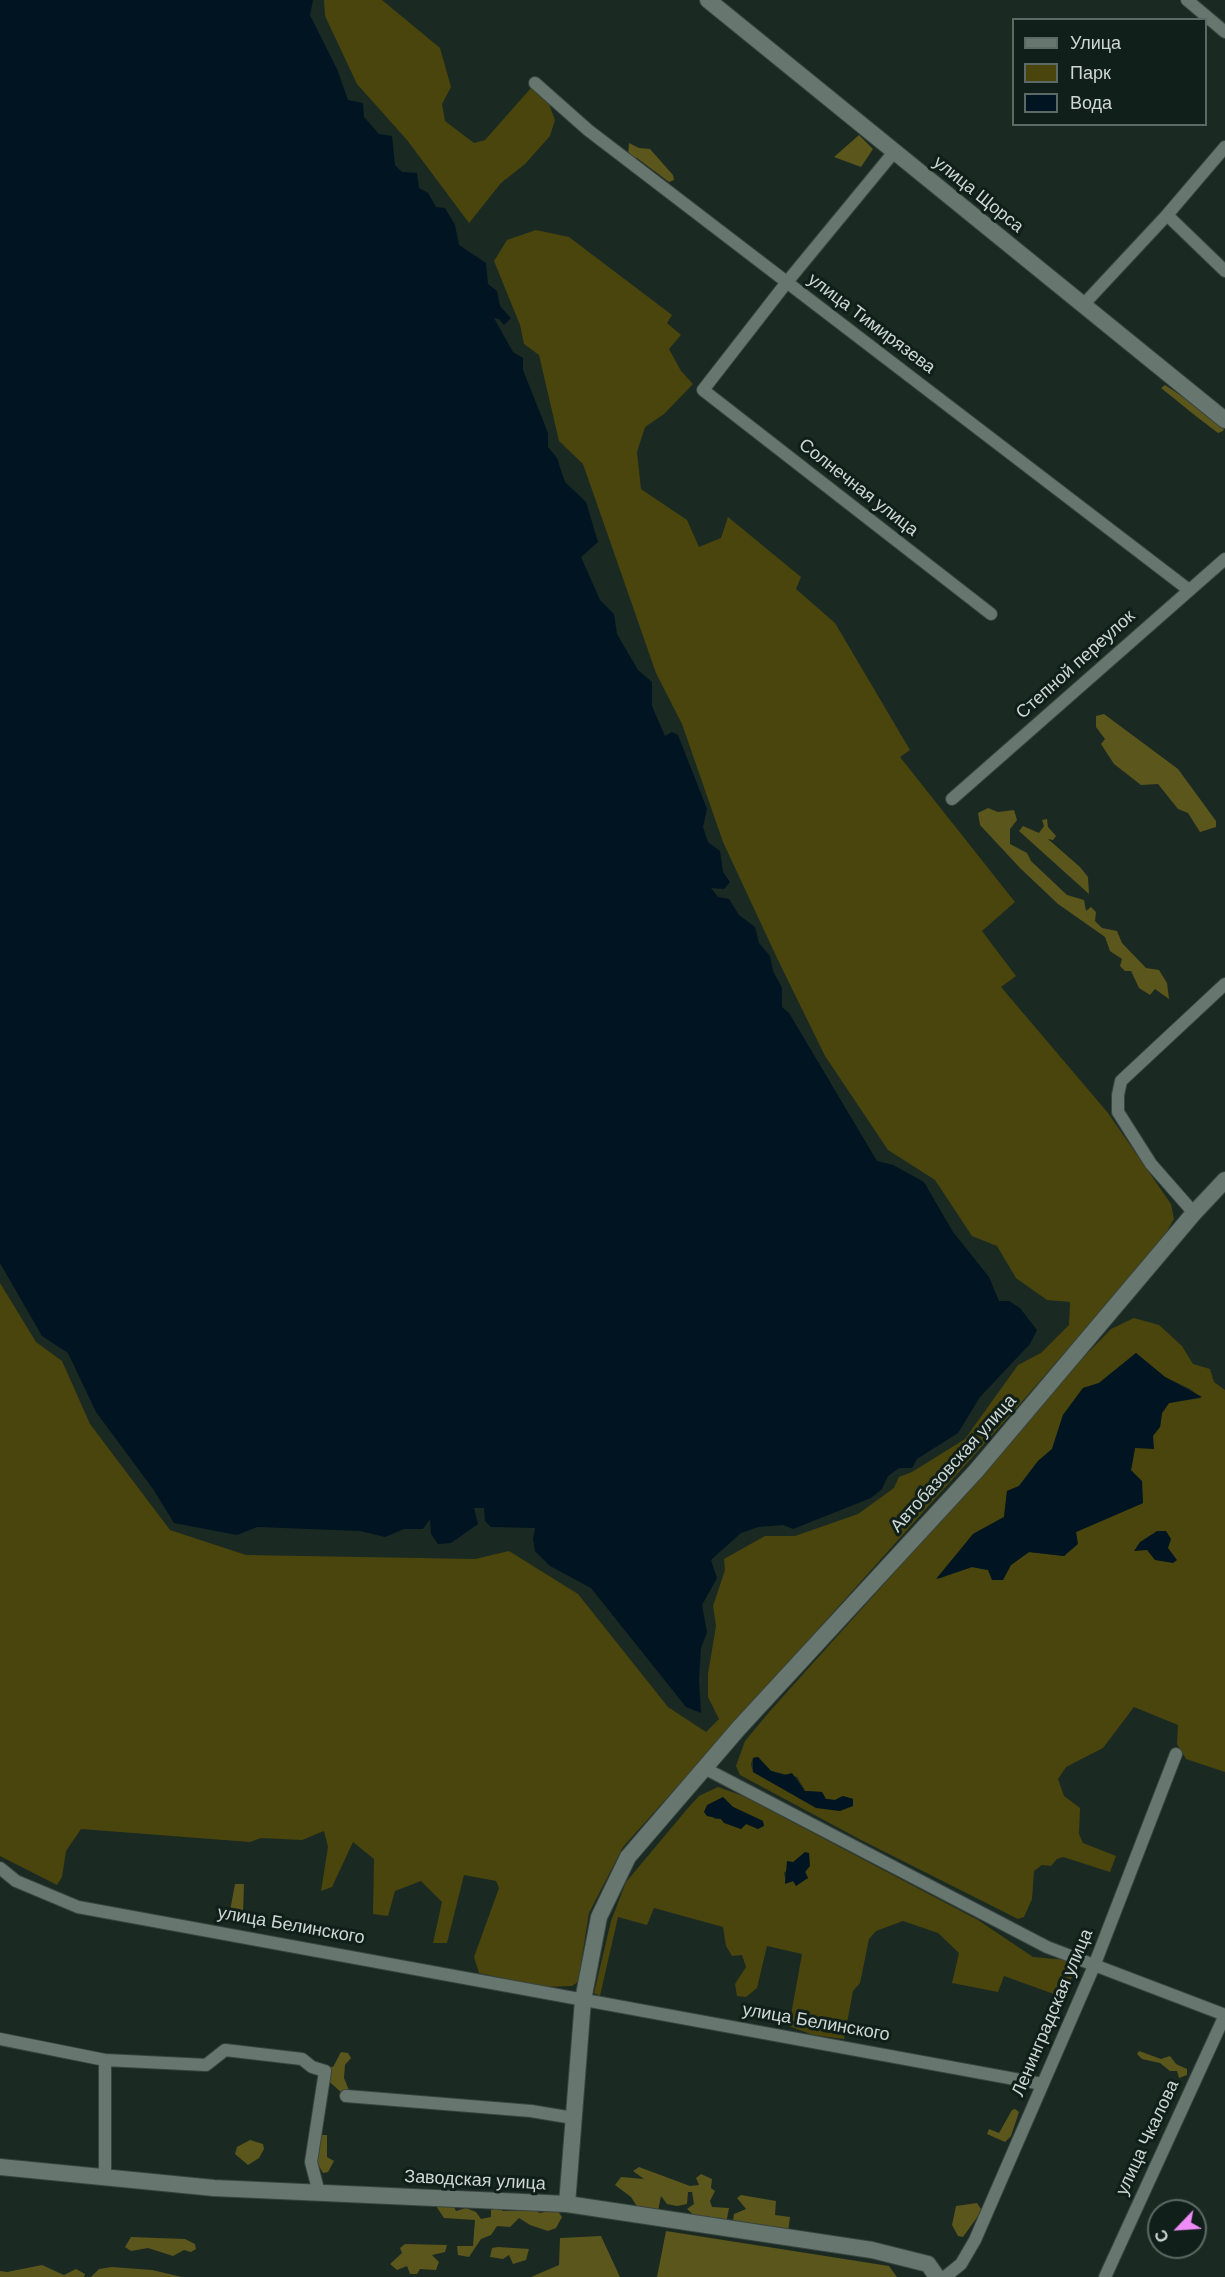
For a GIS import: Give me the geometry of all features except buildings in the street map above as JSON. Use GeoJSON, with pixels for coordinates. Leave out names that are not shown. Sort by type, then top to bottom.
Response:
{"type":"FeatureCollection","features":[{"type":"Feature","properties":{"kind":"street","name":"улица Щорса"},"geometry":{"type":"LineString","coordinates":[[708,0],[1225,420]]}},
{"type":"Feature","properties":{"kind":"street"},"geometry":{"type":"LineString","coordinates":[[1187,0],[1225,32]]}},
{"type":"Feature","properties":{"kind":"street","name":"улица Тимирязева"},"geometry":{"type":"LineString","coordinates":[[535,83],[588,130],[1189,590]]}},
{"type":"Feature","properties":{"kind":"street"},"geometry":{"type":"LineString","coordinates":[[1083,305],[1167,215],[1225,147]]}},
{"type":"Feature","properties":{"kind":"street"},"geometry":{"type":"LineString","coordinates":[[787,282],[894,152]]}},
{"type":"Feature","properties":{"kind":"street"},"geometry":{"type":"LineString","coordinates":[[1167,215],[1225,271]]}},
{"type":"Feature","properties":{"kind":"street","name":"Солнечная улица"},"geometry":{"type":"LineString","coordinates":[[787,282],[703,390],[991,614]]}},
{"type":"Feature","properties":{"kind":"street","name":"Степной переулок"},"geometry":{"type":"LineString","coordinates":[[952,799],[1225,559]]}},
{"type":"Feature","properties":{"kind":"street"},"geometry":{"type":"LineString","coordinates":[[1194,1213],[1151,1164],[1134,1138],[1118,1112],[1118,1095],[1121,1081],[1225,984]]}},
{"type":"Feature","properties":{"kind":"street","name":"Автобазовская улица"},"geometry":{"type":"LineString","coordinates":[[706,1769],[739,1728],[976,1471],[1194,1213],[1221,1190]]}},
{"type":"Feature","properties":{"kind":"street","name":"Ленинградская улица"},"geometry":{"type":"LineString","coordinates":[[945,2277],[961,2264],[975,2240],[1094,1966],[1176,1754]]}},
{"type":"Feature","properties":{"kind":"street"},"geometry":{"type":"LineString","coordinates":[[567,2204],[583,2000],[599,1917],[628,1857],[706,1769],[1047,1947],[1225,2015]]}},
{"type":"Feature","properties":{"kind":"street","name":"улица Белинского"},"geometry":{"type":"LineString","coordinates":[[0,1868],[16,1881],[78,1907],[1042,2084]]}},
{"type":"Feature","properties":{"kind":"street","name":"улица Чкалова"},"geometry":{"type":"LineString","coordinates":[[1105,2277],[1225,2015]]}},
{"type":"Feature","properties":{"kind":"street"},"geometry":{"type":"LineString","coordinates":[[0,2039],[105,2060],[206,2065],[225,2050],[302,2059],[312,2067],[325,2071],[310,2162],[319,2193]]}},
{"type":"Feature","properties":{"kind":"street"},"geometry":{"type":"LineString","coordinates":[[105,2060],[105,2178]]}},
{"type":"Feature","properties":{"kind":"street"},"geometry":{"type":"LineString","coordinates":[[346,2096],[531,2111],[573,2118]]}},
{"type":"Feature","properties":{"kind":"street","name":"Заводская улица"},"geometry":{"type":"LineString","coordinates":[[0,2167],[214,2188],[567,2204],[872,2250],[928,2264],[937,2277]]}},
{"type":"Feature","properties":{"kind":"green space"},"geometry":{"type":"Polygon","coordinates":[[[324,0],[382,0],[440,48],[451,87],[442,104],[445,121],[474,143],[485,140],[531,88],[547,99],[555,120],[550,136],[525,164],[501,183],[469,223],[407,140],[357,84],[325,16],[324,0]]]}},
{"type":"Feature","properties":{"kind":"green space"},"geometry":{"type":"Polygon","coordinates":[[[536,230],[569,237],[672,315],[667,323],[681,335],[669,349],[681,371],[693,384],[664,414],[645,427],[637,452],[641,489],[687,520],[699,547],[721,538],[728,517],[801,577],[796,589],[835,623],[910,750],[900,757],[1015,902],[982,931],[1016,976],[1001,987],[1108,1113],[1171,1204],[1174,1219],[1162,1240],[1020,1404],[623,1847],[589,1913],[578,1982],[572,1986],[543,1987],[479,1973],[474,1957],[499,1888],[496,1881],[464,1875],[447,1943],[433,1943],[442,1902],[421,1881],[395,1891],[388,1916],[373,1914],[374,1859],[353,1842],[332,1887],[321,1891],[328,1847],[324,1831],[302,1840],[261,1838],[250,1842],[81,1829],[66,1851],[62,1877],[57,1885],[0,1856],[0,1283],[36,1342],[62,1361],[90,1424],[170,1530],[246,1555],[475,1559],[509,1551],[578,1594],[668,1707],[706,1732],[719,1719],[708,1697],[708,1674],[716,1626],[713,1606],[725,1570],[724,1559],[765,1536],[795,1536],[858,1514],[894,1488],[899,1477],[912,1472],[965,1439],[1018,1365],[1041,1353],[1069,1325],[1070,1302],[1047,1300],[1016,1278],[997,1246],[972,1236],[935,1180],[888,1150],[825,1056],[777,958],[723,842],[682,724],[656,673],[583,464],[559,441],[539,355],[524,344],[520,325],[494,261],[507,240],[536,230]]]}},
{"type":"Feature","properties":{"kind":"green space"},"geometry":{"type":"Polygon","coordinates":[[[1134,1318],[1159,1325],[1182,1346],[1193,1364],[1210,1369],[1214,1382],[1225,1390],[1225,1772],[1186,1759],[1177,1744],[1178,1725],[1134,1707],[1103,1748],[1066,1767],[1058,1779],[1064,1796],[1080,1808],[1079,1834],[1083,1843],[1116,1856],[1110,1872],[1063,1857],[1057,1859],[1051,1866],[1042,1865],[1034,1871],[1032,1899],[1024,1917],[1018,1919],[863,1841],[740,1775],[736,1766],[745,1741],[770,1711],[971,1487],[1073,1368],[1111,1329],[1134,1318]],[[1136,1353],[1099,1383],[1083,1388],[1063,1415],[1052,1449],[1038,1461],[1019,1486],[1007,1491],[1004,1517],[973,1534],[938,1579],[972,1567],[988,1570],[1011,1565],[1029,1552],[1065,1556],[1076,1532],[1143,1503],[1131,1470],[1135,1448],[1160,1427],[1162,1413],[1169,1403],[1201,1398],[1190,1389],[1165,1377],[1136,1353]],[[758,1757],[753,1758],[751,1764],[753,1772],[816,1807],[840,1810],[853,1799],[843,1796],[835,1800],[825,1799],[822,1792],[805,1791],[797,1777],[771,1771],[758,1757]]]}},
{"type":"Feature","properties":{"kind":"green space"},"geometry":{"type":"Polygon","coordinates":[[[718,1787],[743,1796],[978,1920],[1033,1957],[1067,1960],[1076,1969],[1062,1997],[1004,1976],[998,1992],[952,1983],[959,1953],[938,1933],[903,1921],[876,1931],[869,1939],[860,1983],[853,1991],[844,2039],[813,2035],[789,2026],[802,1954],[767,1946],[757,1988],[746,1997],[737,1996],[735,1984],[746,1967],[742,1955],[732,1956],[726,1946],[723,1927],[654,1908],[647,1925],[618,1917],[600,1996],[594,1993],[611,1921],[626,1882],[699,1796],[718,1787]],[[723,1797],[712,1816],[715,1819],[721,1819],[741,1829],[746,1824],[763,1821],[733,1807],[723,1797]],[[805,1852],[784,1873],[786,1883],[808,1878],[805,1871],[805,1852]]]}},
{"type":"Feature","properties":{"kind":"shaded area"},"geometry":{"type":"Polygon","coordinates":[[[859,135],[873,149],[861,167],[834,157],[859,135]]]}},
{"type":"Feature","properties":{"kind":"shaded area"},"geometry":{"type":"Polygon","coordinates":[[[629,143],[639,148],[650,149],[673,175],[674,180],[669,182],[637,158],[633,159],[628,156],[629,143]]]}},
{"type":"Feature","properties":{"kind":"shaded area"},"geometry":{"type":"Polygon","coordinates":[[[1165,385],[1225,425],[1223,431],[1218,433],[1197,417],[1161,388],[1165,385]]]}},
{"type":"Feature","properties":{"kind":"shaded area"},"geometry":{"type":"Polygon","coordinates":[[[1104,714],[1178,769],[1216,821],[1216,827],[1200,832],[1188,813],[1178,809],[1158,784],[1141,785],[1114,764],[1101,744],[1105,739],[1096,727],[1096,716],[1104,714]]]}},
{"type":"Feature","properties":{"kind":"shaded area"},"geometry":{"type":"Polygon","coordinates":[[[988,808],[998,812],[1014,810],[1017,820],[1010,829],[1010,844],[1027,853],[1031,861],[1067,895],[1084,900],[1086,911],[1091,907],[1096,912],[1095,921],[1102,928],[1117,931],[1122,943],[1146,968],[1159,970],[1167,983],[1169,999],[1155,989],[1150,995],[1139,988],[1131,971],[1125,971],[1120,966],[1122,959],[1110,951],[1105,937],[1058,904],[1020,868],[980,825],[978,813],[988,808]]]}},
{"type":"Feature","properties":{"kind":"shaded area"},"geometry":{"type":"Polygon","coordinates":[[[1047,819],[1048,827],[1056,836],[1053,840],[1048,839],[1088,877],[1089,894],[1019,831],[1023,826],[1039,833],[1044,826],[1042,820],[1047,819]]]}},
{"type":"Feature","properties":{"kind":"shaded area"},"geometry":{"type":"Polygon","coordinates":[[[235,1884],[244,1884],[243,1914],[238,1919],[229,1916],[235,1884]]]}},
{"type":"Feature","properties":{"kind":"shaded area"},"geometry":{"type":"Polygon","coordinates":[[[1139,2051],[1161,2059],[1170,2056],[1176,2064],[1187,2069],[1187,2075],[1179,2078],[1177,2071],[1170,2071],[1160,2063],[1142,2059],[1137,2054],[1139,2051]]]}},
{"type":"Feature","properties":{"kind":"shaded area"},"geometry":{"type":"Polygon","coordinates":[[[341,2052],[348,2053],[351,2058],[345,2065],[344,2078],[353,2100],[348,2103],[342,2102],[342,2093],[325,2078],[326,2066],[333,2067],[341,2052]]]}},
{"type":"Feature","properties":{"kind":"shaded area"},"geometry":{"type":"Polygon","coordinates":[[[1012,2110],[1019,2112],[1011,2136],[1005,2142],[987,2134],[989,2129],[999,2133],[1012,2110]]]}},
{"type":"Feature","properties":{"kind":"shaded area"},"geometry":{"type":"Polygon","coordinates":[[[320,2135],[327,2135],[327,2157],[334,2161],[328,2172],[323,2173],[316,2161],[320,2135]]]}},
{"type":"Feature","properties":{"kind":"shaded area"},"geometry":{"type":"Polygon","coordinates":[[[250,2140],[263,2144],[264,2149],[259,2158],[248,2165],[235,2154],[237,2147],[250,2140]]]}},
{"type":"Feature","properties":{"kind":"shaded area"},"geometry":{"type":"Polygon","coordinates":[[[639,2167],[690,2186],[699,2185],[696,2178],[701,2174],[712,2179],[711,2188],[715,2191],[710,2201],[712,2207],[729,2208],[726,2224],[696,2217],[687,2209],[694,2204],[692,2192],[688,2192],[687,2204],[677,2206],[667,2204],[661,2196],[658,2211],[645,2211],[615,2185],[621,2177],[644,2179],[633,2171],[639,2167]]]}},
{"type":"Feature","properties":{"kind":"shaded area"},"geometry":{"type":"Polygon","coordinates":[[[741,2195],[776,2201],[775,2215],[790,2217],[788,2232],[733,2221],[734,2214],[746,2209],[737,2198],[741,2195]]]}},
{"type":"Feature","properties":{"kind":"shaded area"},"geometry":{"type":"Polygon","coordinates":[[[977,2203],[981,2209],[978,2216],[963,2237],[958,2236],[952,2225],[956,2206],[977,2203]]]}},
{"type":"Feature","properties":{"kind":"shaded area"},"geometry":{"type":"Polygon","coordinates":[[[453,2205],[456,2211],[466,2208],[476,2212],[481,2219],[491,2217],[491,2210],[499,2207],[503,2211],[537,2210],[539,2213],[557,2210],[562,2217],[556,2228],[548,2231],[530,2225],[519,2218],[510,2227],[497,2226],[491,2235],[481,2239],[469,2257],[458,2255],[457,2246],[473,2246],[475,2220],[444,2218],[436,2206],[453,2205]]]}},
{"type":"Feature","properties":{"kind":"shaded area"},"geometry":{"type":"Polygon","coordinates":[[[666,2231],[889,2266],[897,2277],[657,2277],[666,2231]]]}},
{"type":"Feature","properties":{"kind":"shaded area"},"geometry":{"type":"Polygon","coordinates":[[[601,2236],[620,2277],[531,2277],[559,2265],[560,2238],[601,2236]]]}},
{"type":"Feature","properties":{"kind":"shaded area"},"geometry":{"type":"Polygon","coordinates":[[[131,2237],[185,2239],[195,2244],[196,2249],[191,2252],[184,2250],[173,2256],[148,2248],[131,2251],[125,2247],[131,2237]]]}},
{"type":"Feature","properties":{"kind":"shaded area"},"geometry":{"type":"Polygon","coordinates":[[[405,2244],[447,2245],[445,2252],[432,2255],[439,2262],[436,2270],[420,2269],[417,2274],[410,2274],[407,2266],[397,2270],[390,2264],[402,2253],[400,2248],[405,2244]]]}},
{"type":"Feature","properties":{"kind":"shaded area"},"geometry":{"type":"Polygon","coordinates":[[[492,2248],[529,2249],[526,2260],[513,2264],[509,2255],[503,2259],[490,2257],[492,2248]]]}},
{"type":"Feature","properties":{"kind":"shaded area"},"geometry":{"type":"Polygon","coordinates":[[[42,2265],[64,2275],[76,2269],[85,2274],[84,2277],[0,2277],[0,2271],[7,2272],[42,2265]]]}},
{"type":"Feature","properties":{"kind":"shaded area"},"geometry":{"type":"Polygon","coordinates":[[[112,2267],[152,2270],[182,2277],[91,2277],[99,2269],[112,2267]]]}},
{"type":"Feature","properties":{"kind":"water"},"geometry":{"type":"Polygon","coordinates":[[[0,0],[313,0],[310,15],[337,69],[348,100],[363,103],[364,117],[379,134],[392,136],[395,165],[402,172],[417,173],[419,188],[428,193],[436,207],[445,208],[455,225],[459,245],[486,263],[488,284],[497,291],[500,306],[511,318],[504,325],[499,319],[494,318],[513,352],[523,358],[523,370],[548,433],[548,447],[557,458],[565,482],[586,502],[598,542],[581,557],[600,600],[614,614],[617,634],[638,670],[652,682],[652,706],[665,736],[672,732],[678,735],[707,809],[703,827],[708,842],[720,851],[723,872],[730,882],[724,889],[711,888],[718,897],[729,899],[739,915],[755,927],[759,943],[770,956],[773,971],[782,988],[782,1007],[789,1013],[877,1161],[893,1165],[924,1182],[953,1232],[989,1277],[999,1301],[1009,1301],[1020,1308],[1037,1330],[1030,1344],[980,1397],[958,1433],[917,1459],[912,1468],[899,1468],[888,1476],[882,1489],[871,1498],[793,1529],[783,1525],[758,1527],[741,1533],[711,1560],[717,1578],[702,1605],[707,1632],[701,1648],[699,1680],[701,1713],[686,1707],[591,1588],[550,1566],[535,1551],[533,1539],[535,1528],[491,1527],[485,1521],[484,1508],[474,1508],[478,1524],[451,1543],[438,1544],[431,1534],[430,1519],[423,1529],[404,1529],[385,1537],[360,1531],[257,1527],[237,1535],[174,1523],[153,1489],[96,1412],[68,1353],[42,1336],[0,1263],[0,0]]]}},
{"type":"Feature","properties":{"kind":"water"},"geometry":{"type":"Polygon","coordinates":[[[1136,1353],[1165,1377],[1202,1397],[1169,1403],[1162,1413],[1160,1427],[1153,1436],[1154,1449],[1135,1448],[1131,1470],[1142,1481],[1143,1503],[1076,1532],[1078,1544],[1064,1556],[1029,1552],[1011,1565],[1003,1580],[992,1580],[988,1570],[972,1567],[936,1579],[973,1534],[1004,1517],[1007,1491],[1019,1486],[1038,1461],[1052,1449],[1063,1415],[1083,1388],[1099,1383],[1136,1353]]]}},
{"type":"Feature","properties":{"kind":"water"},"geometry":{"type":"Polygon","coordinates":[[[1157,1531],[1166,1531],[1171,1539],[1168,1548],[1177,1560],[1173,1563],[1155,1560],[1147,1550],[1134,1551],[1140,1542],[1157,1531]]]}},
{"type":"Feature","properties":{"kind":"water"},"geometry":{"type":"Polygon","coordinates":[[[758,1757],[771,1771],[785,1775],[792,1773],[805,1791],[822,1792],[826,1799],[835,1800],[843,1796],[853,1799],[853,1806],[840,1811],[816,1808],[753,1772],[753,1758],[758,1757]]]}},
{"type":"Feature","properties":{"kind":"water"},"geometry":{"type":"Polygon","coordinates":[[[723,1797],[733,1807],[763,1821],[764,1826],[758,1829],[746,1824],[741,1829],[724,1823],[721,1819],[707,1816],[704,1812],[707,1805],[723,1797]]]}},
{"type":"Feature","properties":{"kind":"water"},"geometry":{"type":"Polygon","coordinates":[[[805,1852],[809,1853],[810,1866],[805,1872],[808,1878],[796,1886],[793,1881],[785,1884],[787,1861],[793,1862],[805,1852]]]}}]}
